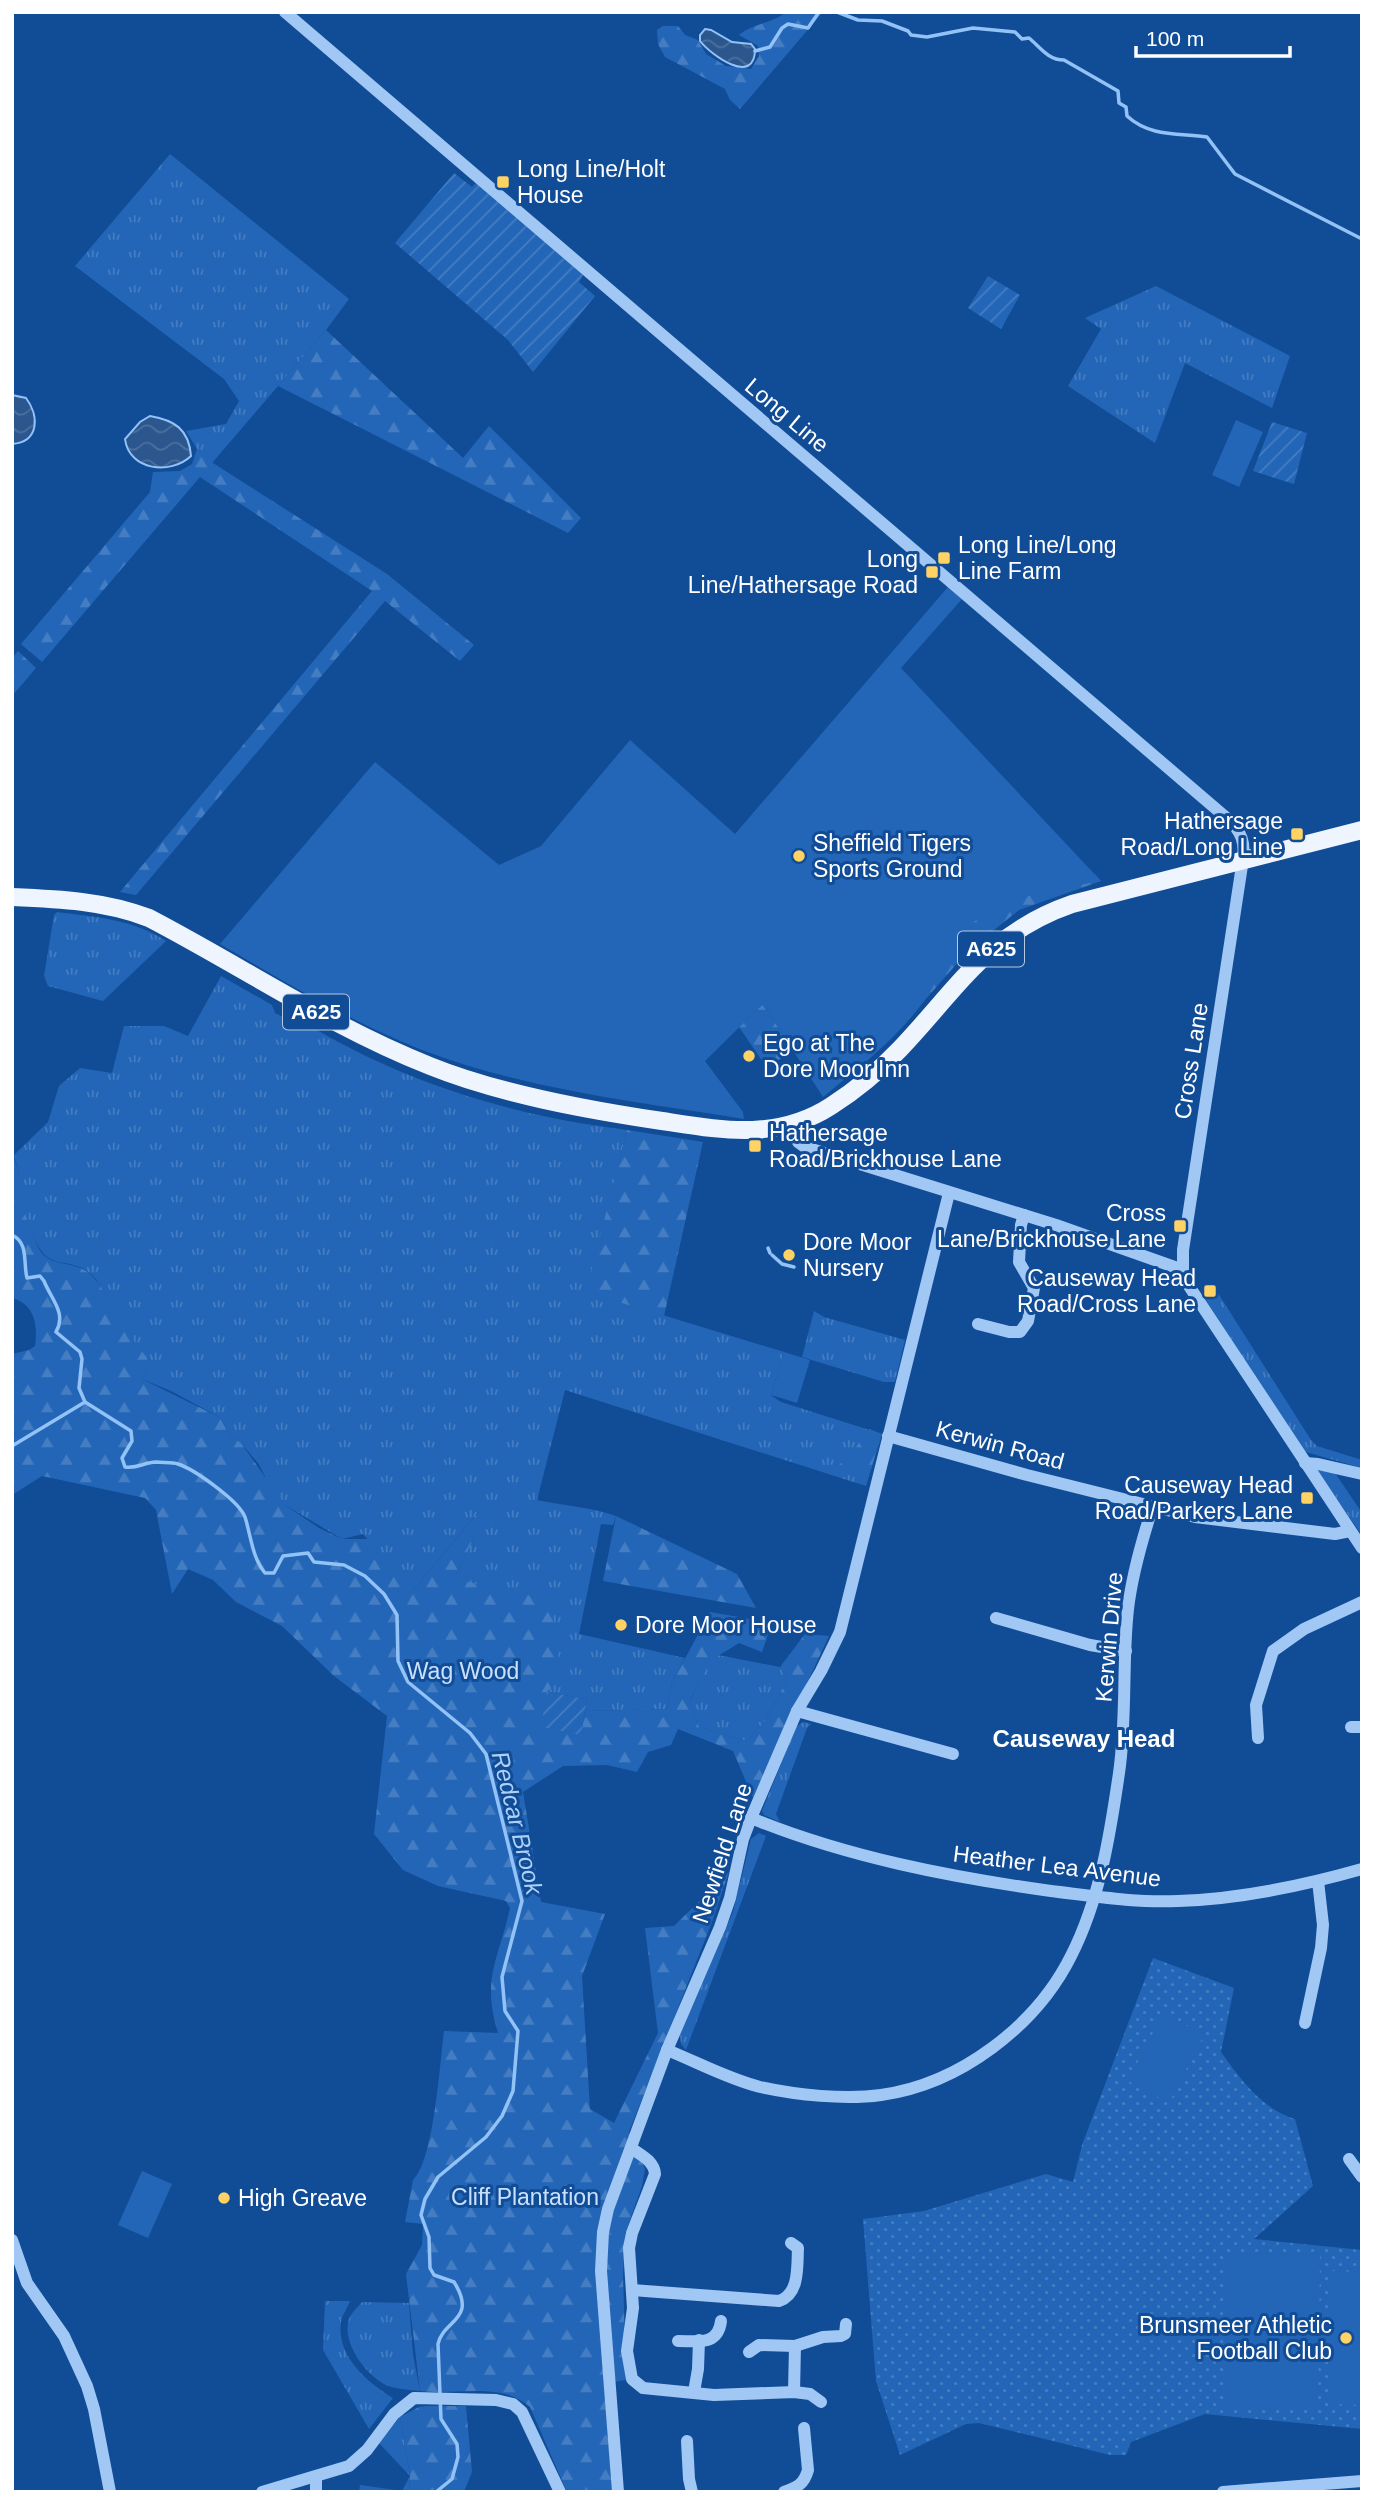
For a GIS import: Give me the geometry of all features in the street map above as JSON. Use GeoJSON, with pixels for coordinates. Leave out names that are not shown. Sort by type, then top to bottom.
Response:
{"type":"FeatureCollection","features":[{"type":"Feature","properties":{"kind":"main road","name":"A625"},"geometry":{"type":"LineString","coordinates":[[12,897],[72,900],[134,912],[168,928],[315,1012],[431,1067],[478,1082],[629,1116],[729,1131],[754,1131],[789,1125],[827,1108],[863,1083],[898,1051],[979,959],[1045,913],[1362,830]]}},
{"type":"Feature","properties":{"kind":"street","name":"Long Line"},"geometry":{"type":"LineString","coordinates":[[285,12],[1229,820],[1243,839],[1243,859]]}},
{"type":"Feature","properties":{"kind":"street","name":"Cross Lane"},"geometry":{"type":"LineString","coordinates":[[1183,1270],[1183,1250],[1243,859]]}},
{"type":"Feature","properties":{"kind":"street"},"geometry":{"type":"LineString","coordinates":[[789,1125],[798,1142],[805,1147],[1024,1216],[1183,1270],[1188,1286],[1362,1548]]}},
{"type":"Feature","properties":{"kind":"street","name":"Newfield Lane"},"geometry":{"type":"LineString","coordinates":[[618,2492],[611,2430],[601,2261],[608,2209],[667,2050],[720,1927],[751,1818],[797,1711],[840,1632],[948,1193]]}},
{"type":"Feature","properties":{"kind":"street"},"geometry":{"type":"LineString","coordinates":[[978,1324],[1020,1332],[1028,1321],[1034,1288],[1020,1262],[1021,1225],[1024,1216]]}},
{"type":"Feature","properties":{"kind":"street","name":"Kerwin Road"},"geometry":{"type":"LineString","coordinates":[[888,1436],[1027,1475],[1215,1521],[1335,1534],[1350,1531]]}},
{"type":"Feature","properties":{"kind":"street"},"geometry":{"type":"LineString","coordinates":[[1305,1463],[1362,1474]]}},
{"type":"Feature","properties":{"kind":"street","name":"Kerwin Drive"},"geometry":{"type":"LineString","coordinates":[[667,2050],[752,2084],[784,2091],[860,2097],[921,2085],[964,2065],[990,2050],[1035,2010],[1053,1988],[1072,1955],[1095,1897],[1107,1849],[1120,1769],[1132,1585],[1153,1506]]}},
{"type":"Feature","properties":{"kind":"street"},"geometry":{"type":"LineString","coordinates":[[1258,1738],[1256,1705],[1273,1651],[1304,1629],[1362,1602]]}},
{"type":"Feature","properties":{"kind":"street"},"geometry":{"type":"LineString","coordinates":[[996,1618],[1090,1645],[1126,1651]]}},
{"type":"Feature","properties":{"kind":"street"},"geometry":{"type":"LineString","coordinates":[[797,1711],[953,1755]]}},
{"type":"Feature","properties":{"kind":"street","name":"Heather Lea Avenue"},"geometry":{"type":"LineString","coordinates":[[751,1818],[816,1842],[915,1866],[1095,1897],[1153,1901],[1196,1900],[1262,1893],[1362,1869]]}},
{"type":"Feature","properties":{"kind":"street"},"geometry":{"type":"LineString","coordinates":[[1305,2023],[1321,1948],[1323,1925],[1318,1881]]}},
{"type":"Feature","properties":{"kind":"street"},"geometry":{"type":"LineString","coordinates":[[631,2148],[650,2162],[655,2174],[632,2232],[629,2265],[633,2308],[627,2351],[632,2379],[643,2388],[714,2395],[794,2392],[810,2394],[821,2402]]}},
{"type":"Feature","properties":{"kind":"street"},"geometry":{"type":"LineString","coordinates":[[1349,2159],[1362,2178]]}},
{"type":"Feature","properties":{"kind":"street"},"geometry":{"type":"LineString","coordinates":[[12,2240],[27,2283],[64,2336],[87,2386],[110,2492]]}},
{"type":"Feature","properties":{"kind":"street"},"geometry":{"type":"LineString","coordinates":[[632,2290],[779,2301],[786,2298],[794,2286],[800,2246]]}},
{"type":"Feature","properties":{"kind":"street"},"geometry":{"type":"LineString","coordinates":[[678,2341],[715,2337],[721,2321]]}},
{"type":"Feature","properties":{"kind":"street"},"geometry":{"type":"LineString","coordinates":[[749,2352],[760,2345],[795,2346],[823,2337],[841,2336],[845,2334],[846,2324]]}},
{"type":"Feature","properties":{"kind":"street"},"geometry":{"type":"LineString","coordinates":[[694,2392],[699,2340]]}},
{"type":"Feature","properties":{"kind":"street"},"geometry":{"type":"LineString","coordinates":[[794,2392],[795,2346]]}},
{"type":"Feature","properties":{"kind":"street"},"geometry":{"type":"LineString","coordinates":[[262,2492],[349,2466],[358,2460],[394,2414],[414,2398],[496,2400],[513,2404],[523,2412],[560,2492]]}},
{"type":"Feature","properties":{"kind":"street"},"geometry":{"type":"LineString","coordinates":[[784,2492],[799,2487],[808,2470],[804,2428]]}},
{"type":"Feature","properties":{"kind":"street"},"geometry":{"type":"LineString","coordinates":[[687,2441],[692,2492]]}},
{"type":"Feature","properties":{"kind":"street"},"geometry":{"type":"LineString","coordinates":[[674,2461],[687,2460]]}},
{"type":"Feature","properties":{"kind":"street"},"geometry":{"type":"LineString","coordinates":[[316,2477],[316,2492]]}},
{"type":"Feature","properties":{"kind":"street"},"geometry":{"type":"LineString","coordinates":[[1223,2492],[1271,2487],[1311,2489],[1362,2481]]}},
{"type":"Feature","properties":{"kind":"green space"},"geometry":{"type":"Polygon","coordinates":[[[786,12],[823,12],[740,109],[730,100],[725,89],[665,57],[658,44],[657,30],[663,26],[678,26],[685,35],[698,40],[706,54],[726,66],[751,69],[759,56],[758,46],[739,35],[786,12]]]}},
{"type":"Feature","properties":{"kind":"green space"},"geometry":{"type":"Polygon","coordinates":[[[170,154],[349,299],[326,330],[212,463],[197,449],[186,431],[226,424],[239,401],[224,379],[75,266],[170,154]]]}},
{"type":"Feature","properties":{"kind":"green space"},"geometry":{"type":"Polygon","coordinates":[[[454,173],[472,187],[476,183],[583,275],[579,282],[595,296],[533,372],[508,340],[395,243],[454,173]]]}},
{"type":"Feature","properties":{"kind":"green space"},"geometry":{"type":"Polygon","coordinates":[[[988,276],[1020,295],[1001,329],[968,308],[988,276]]]}},
{"type":"Feature","properties":{"kind":"green space"},"geometry":{"type":"Polygon","coordinates":[[[1156,286],[1290,356],[1272,408],[1185,363],[1155,443],[1068,386],[1101,329],[1085,318],[1156,286]]]}},
{"type":"Feature","properties":{"kind":"green space"},"geometry":{"type":"Polygon","coordinates":[[[326,330],[463,458],[489,426],[581,518],[568,533],[278,386],[326,330]]]}},
{"type":"Feature","properties":{"kind":"green space"},"geometry":{"type":"Polygon","coordinates":[[[1236,420],[1263,432],[1239,487],[1212,475],[1236,420]]]}},
{"type":"Feature","properties":{"kind":"green space"},"geometry":{"type":"Polygon","coordinates":[[[1272,422],[1307,433],[1294,484],[1253,471],[1272,422]]]}},
{"type":"Feature","properties":{"kind":"green space"},"geometry":{"type":"Polygon","coordinates":[[[197,449],[213,463],[387,574],[474,645],[460,661],[385,601],[136,895],[120,892],[372,591],[200,477],[42,662],[21,644],[150,492],[153,472],[180,471],[192,464],[197,449]]]}},
{"type":"Feature","properties":{"kind":"green space","name":"Sheffield Tigers Sports Ground"},"geometry":{"type":"Polygon","coordinates":[[[948,587],[962,599],[901,668],[1101,881],[1017,900],[971,924],[951,949],[927,997],[916,1012],[878,1051],[823,1097],[763,1004],[705,1061],[743,1112],[744,1119],[581,1093],[500,1075],[422,1050],[320,1001],[220,944],[375,762],[499,865],[541,846],[630,740],[735,834],[948,587]]]}},
{"type":"Feature","properties":{"kind":"green space"},"geometry":{"type":"Polygon","coordinates":[[[18,651],[36,668],[12,696],[12,658],[18,651]]]}},
{"type":"Feature","properties":{"kind":"green space"},"geometry":{"type":"Polygon","coordinates":[[[1095,874],[1101,881],[1019,910],[968,951],[917,1009],[945,945],[964,918],[1024,889],[1095,874]]]}},
{"type":"Feature","properties":{"kind":"green space"},"geometry":{"type":"Polygon","coordinates":[[[57,912],[127,923],[166,941],[103,1001],[48,986],[44,976],[54,915],[57,912]]]}},
{"type":"Feature","properties":{"kind":"green space"},"geometry":{"type":"Polygon","coordinates":[[[221,976],[272,1005],[275,1013],[283,1017],[291,1014],[351,1049],[414,1077],[514,1109],[627,1130],[587,1292],[784,1352],[771,1395],[781,1402],[882,1434],[866,1486],[565,1390],[537,1500],[616,1516],[613,1525],[601,1524],[579,1634],[685,1658],[672,1683],[667,1709],[585,1711],[587,1699],[547,1692],[558,1678],[454,1579],[473,1540],[480,1510],[415,1588],[386,1562],[363,1534],[342,1539],[285,1505],[272,1489],[258,1463],[241,1443],[229,1435],[221,1418],[142,1379],[147,1368],[95,1279],[81,1267],[50,1259],[40,1249],[22,1205],[18,1170],[13,1156],[48,1122],[59,1086],[80,1068],[112,1073],[124,1026],[164,1026],[188,1036],[221,976]]]}},
{"type":"Feature","properties":{"kind":"green space"},"geometry":{"type":"Polygon","coordinates":[[[763,1004],[793,1050],[767,1068],[739,1027],[763,1004]]]}},
{"type":"Feature","properties":{"kind":"green space"},"geometry":{"type":"Polygon","coordinates":[[[627,1130],[703,1142],[664,1316],[586,1292],[627,1130]]]}},
{"type":"Feature","properties":{"kind":"green space"},"geometry":{"type":"Polygon","coordinates":[[[12,1156],[19,1173],[22,1206],[41,1252],[51,1260],[83,1269],[93,1277],[147,1358],[147,1368],[142,1379],[221,1418],[229,1435],[241,1443],[285,1505],[319,1528],[342,1539],[368,1539],[387,1562],[415,1588],[481,1509],[473,1540],[454,1579],[542,1598],[559,1634],[558,1679],[547,1692],[581,1734],[585,1711],[667,1709],[672,1683],[710,1612],[772,1623],[762,1652],[739,1643],[710,1661],[690,1700],[699,1727],[747,1741],[766,1720],[787,1680],[780,1667],[805,1634],[829,1636],[753,1798],[733,1751],[678,1729],[671,1745],[648,1752],[637,1772],[607,1765],[563,1766],[523,1792],[541,1902],[605,1914],[582,1976],[590,2109],[614,2123],[658,2033],[645,1928],[674,1926],[729,1872],[629,2132],[645,2169],[642,2186],[625,2234],[623,2275],[626,2380],[604,2383],[612,2492],[567,2492],[530,2407],[518,2399],[492,2392],[420,2391],[406,2274],[422,2245],[423,2224],[405,2222],[413,2180],[420,2169],[431,2133],[444,2031],[498,2033],[493,2014],[491,1983],[510,1908],[506,1901],[438,1886],[403,1870],[374,1834],[387,1716],[334,1676],[282,1626],[236,1602],[213,1580],[188,1569],[172,1594],[156,1510],[145,1498],[42,1476],[12,1495],[12,1435],[15,1434],[12,1429],[12,1354],[35,1346],[36,1331],[33,1317],[26,1305],[12,1298],[12,1156]]]}},
{"type":"Feature","properties":{"kind":"green space"},"geometry":{"type":"Polygon","coordinates":[[[1216,1290],[1311,1440],[1317,1446],[1362,1460],[1362,1468],[1306,1452],[1299,1445],[1204,1297],[1216,1290]]]}},
{"type":"Feature","properties":{"kind":"green space"},"geometry":{"type":"Polygon","coordinates":[[[814,1311],[824,1317],[905,1340],[895,1382],[884,1382],[802,1357],[814,1311]]]}},
{"type":"Feature","properties":{"kind":"green space"},"geometry":{"type":"Polygon","coordinates":[[[784,1352],[810,1360],[797,1403],[771,1395],[784,1352]]]}},
{"type":"Feature","properties":{"kind":"green space"},"geometry":{"type":"Polygon","coordinates":[[[869,1429],[882,1434],[868,1477],[839,1465],[851,1454],[869,1429]]]}},
{"type":"Feature","properties":{"kind":"green space"},"geometry":{"type":"Polygon","coordinates":[[[1319,1468],[1333,1470],[1362,1513],[1362,1535],[1317,1471],[1319,1468]]]}},
{"type":"Feature","properties":{"kind":"green space"},"geometry":{"type":"Polygon","coordinates":[[[616,1516],[737,1574],[756,1608],[603,1581],[616,1516]]]}},
{"type":"Feature","properties":{"kind":"green space"},"geometry":{"type":"Polygon","coordinates":[[[718,1655],[780,1667],[787,1680],[766,1720],[747,1741],[699,1727],[690,1701],[709,1661],[718,1655]]]}},
{"type":"Feature","properties":{"kind":"green space"},"geometry":{"type":"Polygon","coordinates":[[[547,1692],[587,1699],[581,1735],[541,1727],[547,1692]]]}},
{"type":"Feature","properties":{"kind":"green space"},"geometry":{"type":"Polygon","coordinates":[[[803,1722],[811,1724],[807,1728],[776,1814],[780,1822],[764,1815],[762,1811],[796,1727],[803,1722]]]}},
{"type":"Feature","properties":{"kind":"green space"},"geometry":{"type":"Polygon","coordinates":[[[759,1833],[766,1836],[686,2050],[681,2044],[680,2035],[733,1912],[751,1839],[759,1833]]]}},
{"type":"Feature","properties":{"kind":"green space"},"geometry":{"type":"Polygon","coordinates":[[[1153,1958],[1234,1988],[1221,2052],[1262,2101],[1295,2119],[1313,2186],[1254,2239],[1362,2250],[1362,2429],[1205,2414],[1131,2442],[1126,2455],[1110,2455],[979,2423],[966,2424],[900,2455],[876,2381],[863,2219],[924,2211],[1046,2174],[1073,2182],[1082,2145],[1153,1958]]]}},
{"type":"Feature","properties":{"kind":"green space"},"geometry":{"type":"Polygon","coordinates":[[[1163,2013],[1204,2035],[1169,2103],[1128,2081],[1163,2013]]]}},
{"type":"Feature","properties":{"kind":"green space"},"geometry":{"type":"Polygon","coordinates":[[[142,2171],[172,2184],[148,2238],[118,2225],[142,2171]]]}},
{"type":"Feature","properties":{"kind":"green space"},"geometry":{"type":"Polygon","coordinates":[[[1227,2252],[1320,2253],[1318,2407],[1225,2406],[1227,2252]]]}},
{"type":"Feature","properties":{"kind":"green space","name":"Brunsmeer Athletic Football Club"},"geometry":{"type":"Polygon","coordinates":[[[1332,2271],[1362,2272],[1362,2405],[1328,2404],[1332,2271]]]}},
{"type":"Feature","properties":{"kind":"green space"},"geometry":{"type":"Polygon","coordinates":[[[325,2301],[350,2301],[341,2322],[343,2346],[355,2367],[393,2398],[369,2429],[323,2350],[325,2301]]]}},
{"type":"Feature","properties":{"kind":"green space"},"geometry":{"type":"Polygon","coordinates":[[[362,2302],[409,2303],[413,2355],[420,2391],[400,2389],[380,2382],[358,2358],[352,2348],[348,2328],[350,2317],[362,2302]]]}},
{"type":"Feature","properties":{"kind":"green space"},"geometry":{"type":"Polygon","coordinates":[[[426,2406],[466,2406],[472,2472],[464,2492],[409,2492],[410,2476],[400,2417],[426,2406]]]}},
{"type":"Feature","properties":{"kind":"green space"},"geometry":{"type":"Polygon","coordinates":[[[400,2417],[410,2476],[379,2443],[400,2417]]]}},
{"type":"Feature","properties":{"kind":"green space"},"geometry":{"type":"Polygon","coordinates":[[[410,2476],[409,2492],[359,2492],[360,2485],[402,2491],[410,2476]]]}},
{"type":"Feature","properties":{"kind":"water"},"geometry":{"type":"Polygon","coordinates":[[[705,29],[732,42],[751,44],[755,49],[753,60],[748,66],[740,67],[722,60],[700,41],[700,35],[705,29]]]}},
{"type":"Feature","properties":{"kind":"water"},"geometry":{"type":"Polygon","coordinates":[[[12,395],[26,398],[35,419],[28,438],[12,444],[12,395]]]}},
{"type":"Feature","properties":{"kind":"water"},"geometry":{"type":"Polygon","coordinates":[[[150,416],[179,427],[187,439],[191,456],[173,466],[162,467],[152,467],[134,458],[125,439],[140,422],[150,416]]]}},
{"type":"Feature","properties":{"kind":"waterway"},"geometry":{"type":"LineString","coordinates":[[755,51],[770,47],[782,28],[788,24],[808,28],[819,12]]}},
{"type":"Feature","properties":{"kind":"waterway"},"geometry":{"type":"LineString","coordinates":[[837,12],[858,20],[882,21],[908,31],[911,35],[927,37],[973,28],[1015,32],[1022,39],[1029,38],[1049,55],[1064,60],[1118,91],[1119,103],[1126,107],[1127,116],[1136,123],[1165,133],[1207,137],[1235,174],[1362,239]]}},
{"type":"Feature","properties":{"kind":"waterway","name":"Redcar Brook"},"geometry":{"type":"LineString","coordinates":[[12,1235],[23,1248],[27,1278],[40,1276],[57,1306],[60,1319],[56,1332],[80,1352],[82,1359],[79,1388],[85,1402],[131,1431],[132,1441],[122,1458],[125,1467],[152,1462],[176,1463],[215,1486],[241,1510],[255,1553],[265,1573],[274,1573],[283,1556],[308,1553],[314,1562],[344,1565],[365,1576],[384,1594],[397,1615],[398,1661],[408,1682],[470,1733],[486,1754],[522,1901],[502,1977],[505,2011],[518,2031],[513,2091],[502,2116],[486,2137],[438,2177],[425,2199],[421,2215],[429,2237],[430,2268],[434,2275],[454,2282],[462,2304],[461,2312],[441,2336],[438,2344],[441,2419],[457,2444],[458,2457],[452,2479],[436,2492]]}},
{"type":"Feature","properties":{"kind":"waterway"},"geometry":{"type":"LineString","coordinates":[[768,1248],[770,1253]]}},
{"type":"Feature","properties":{"kind":"waterway"},"geometry":{"type":"LineString","coordinates":[[772,1255],[782,1264],[794,1267]]}},
{"type":"Feature","properties":{"kind":"waterway"},"geometry":{"type":"LineString","coordinates":[[12,1446],[85,1402]]}},
{"type":"Feature","properties":{"kind":"place","name":"Long Line/Holt House"},"geometry":{"type":"Point","coordinates":[503,182]}},
{"type":"Feature","properties":{"kind":"place","name":"Long Line/Long Line Farm"},"geometry":{"type":"Point","coordinates":[944,558]}},
{"type":"Feature","properties":{"kind":"place","name":"Long Line/Hathersage Road"},"geometry":{"type":"Point","coordinates":[932,572]}},
{"type":"Feature","properties":{"kind":"place","name":"Hathersage Road/Long Line"},"geometry":{"type":"Point","coordinates":[1297,834]}},
{"type":"Feature","properties":{"kind":"place","name":"Sheffield Tigers Sports Ground"},"geometry":{"type":"Point","coordinates":[799,856]}},
{"type":"Feature","properties":{"kind":"place","name":"Ego at The Dore Moor Inn"},"geometry":{"type":"Point","coordinates":[749,1056]}},
{"type":"Feature","properties":{"kind":"place","name":"Hathersage Road/Brickhouse Lane"},"geometry":{"type":"Point","coordinates":[755,1146]}},
{"type":"Feature","properties":{"kind":"place","name":"Cross Lane/Brickhouse Lane"},"geometry":{"type":"Point","coordinates":[1180,1226]}},
{"type":"Feature","properties":{"kind":"place","name":"Dore Moor Nursery"},"geometry":{"type":"Point","coordinates":[789,1255]}},
{"type":"Feature","properties":{"kind":"place","name":"Causeway Head Road/Cross Lane"},"geometry":{"type":"Point","coordinates":[1210,1291]}},
{"type":"Feature","properties":{"kind":"place","name":"Causeway Head Road/Parkers Lane"},"geometry":{"type":"Point","coordinates":[1307,1498]}},
{"type":"Feature","properties":{"kind":"place","name":"Dore Moor House"},"geometry":{"type":"Point","coordinates":[621,1625]}},
{"type":"Feature","properties":{"kind":"place","name":"High Greave"},"geometry":{"type":"Point","coordinates":[224,2198]}},
{"type":"Feature","properties":{"kind":"place","name":"Brunsmeer Athletic Football Club"},"geometry":{"type":"Point","coordinates":[1346,2338]}},
{"type":"Feature","properties":{"kind":"district","name":"Causeway Head"},"geometry":{"type":"Point","coordinates":[1084,1739]}},
{"type":"Feature","properties":{"kind":"park label","name":"Wag Wood"},"geometry":{"type":"Point","coordinates":[463,1671]}},
{"type":"Feature","properties":{"kind":"park label","name":"Cliff Plantation"},"geometry":{"type":"Point","coordinates":[525,2197]}}]}
